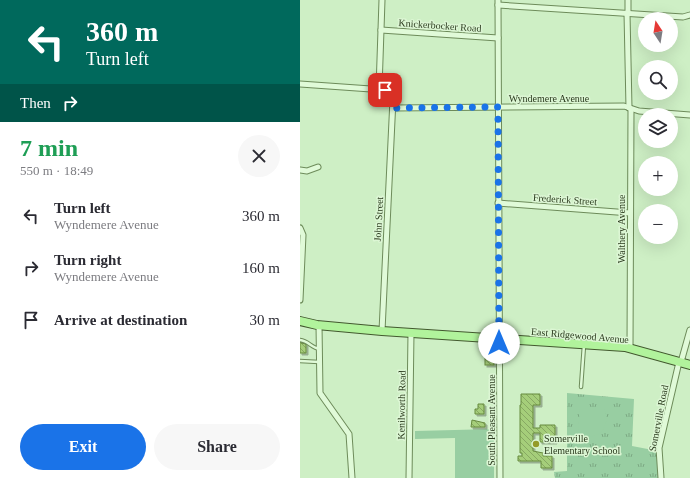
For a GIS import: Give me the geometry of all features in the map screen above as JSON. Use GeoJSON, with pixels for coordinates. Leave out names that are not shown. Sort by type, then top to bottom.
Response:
{"type":"FeatureCollection","features":[{"type":"Feature","properties":{"kind":"main road","name":"East Ridgewood Avenue"},"geometry":{"type":"LineString","coordinates":[[300,321],[320,325],[382,331],[584,344],[630,349],[690,365]]}},
{"type":"Feature","properties":{"kind":"street"},"geometry":{"type":"LineString","coordinates":[[379,90],[382,0]]}},
{"type":"Feature","properties":{"kind":"street","name":"Walthery Avenue"},"geometry":{"type":"LineString","coordinates":[[628,0],[630,108],[630,349]]}},
{"type":"Feature","properties":{"kind":"street"},"geometry":{"type":"LineString","coordinates":[[498,2],[683,17],[690,15]]}},
{"type":"Feature","properties":{"kind":"street","name":"South Pleasant Avenue"},"geometry":{"type":"LineString","coordinates":[[498,2],[500,478]]}},
{"type":"Feature","properties":{"kind":"street","name":"Knickerbocker Road"},"geometry":{"type":"LineString","coordinates":[[381,30],[498,38]]}},
{"type":"Feature","properties":{"kind":"street"},"geometry":{"type":"LineString","coordinates":[[300,84],[385,90],[391,95],[394,102],[393,108]]}},
{"type":"Feature","properties":{"kind":"street","name":"Wyndemere Avenue"},"geometry":{"type":"LineString","coordinates":[[393,108],[624,106],[639,111],[690,115]]}},
{"type":"Feature","properties":{"kind":"street","name":"John Street"},"geometry":{"type":"LineString","coordinates":[[382,331],[393,108]]}},
{"type":"Feature","properties":{"kind":"street"},"geometry":{"type":"LineString","coordinates":[[300,170],[307,171],[318,167]]}},
{"type":"Feature","properties":{"kind":"street","name":"Frederick Street"},"geometry":{"type":"LineString","coordinates":[[498,203],[630,213]]}},
{"type":"Feature","properties":{"kind":"street"},"geometry":{"type":"LineString","coordinates":[[300,228],[303,235],[300,300]]}},
{"type":"Feature","properties":{"kind":"street"},"geometry":{"type":"LineString","coordinates":[[320,325],[320,393],[349,434],[352,478]]}},
{"type":"Feature","properties":{"kind":"street","name":"Somerville Road"},"geometry":{"type":"LineString","coordinates":[[661,478],[660,448],[680,362],[690,330]]}},
{"type":"Feature","properties":{"kind":"street","name":"Kenilworth Road"},"geometry":{"type":"LineString","coordinates":[[409,478],[411,333]]}},
{"type":"Feature","properties":{"kind":"lane"},"geometry":{"type":"LineString","coordinates":[[300,340],[308,342],[314,348],[320,349]]}},
{"type":"Feature","properties":{"kind":"lane"},"geometry":{"type":"LineString","coordinates":[[582,387],[584,344]]}},
{"type":"Feature","properties":{"kind":"lane"},"geometry":{"type":"LineString","coordinates":[[300,361],[320,362]]}},
{"type":"Feature","properties":{"kind":"green space"},"geometry":{"type":"Polygon","coordinates":[[[567,393],[634,399],[632,446],[658,451],[658,478],[555,478],[554,472],[567,471],[567,393]]]}},
{"type":"Feature","properties":{"kind":"green space"},"geometry":{"type":"Polygon","coordinates":[[[580,409],[604,409],[606,412],[606,422],[599,434],[591,437],[585,437],[578,433],[580,409]]]}},
{"type":"Feature","properties":{"kind":"green space"},"geometry":{"type":"Polygon","coordinates":[[[494,429],[494,478],[455,478],[455,438],[415,439],[415,431],[494,429]]]}},
{"type":"Feature","properties":{"kind":"building"},"geometry":{"type":"Polygon","coordinates":[[[300,341],[302,341],[301,343],[306,344],[306,353],[300,353],[300,341]]]}},
{"type":"Feature","properties":{"kind":"building"},"geometry":{"type":"Polygon","coordinates":[[[485,350],[494,350],[494,365],[485,365],[485,350]]]}},
{"type":"Feature","properties":{"kind":"building"},"geometry":{"type":"Polygon","coordinates":[[[521,394],[540,394],[540,405],[533,405],[533,428],[540,428],[540,425],[555,425],[555,442],[540,442],[540,433],[533,433],[533,451],[543,453],[543,456],[552,456],[552,468],[541,468],[541,461],[518,461],[518,456],[522,456],[522,453],[520,453],[521,394]]]}},
{"type":"Feature","properties":{"kind":"building"},"geometry":{"type":"Polygon","coordinates":[[[478,404],[484,404],[484,414],[475,414],[475,409],[478,409],[478,404]]]}},
{"type":"Feature","properties":{"kind":"building"},"geometry":{"type":"Polygon","coordinates":[[[472,420],[485,423],[485,427],[471,427],[472,420]]]}},
{"type":"Feature","properties":{"kind":"place","name":"Somerville Elementary School"},"geometry":{"type":"Point","coordinates":[536,444]}},
{"type":"Feature","properties":{"kind":"route"},"geometry":{"type":"LineString","coordinates":[[385,90],[393,99],[393,108],[498,107],[499,343]]}}]}
